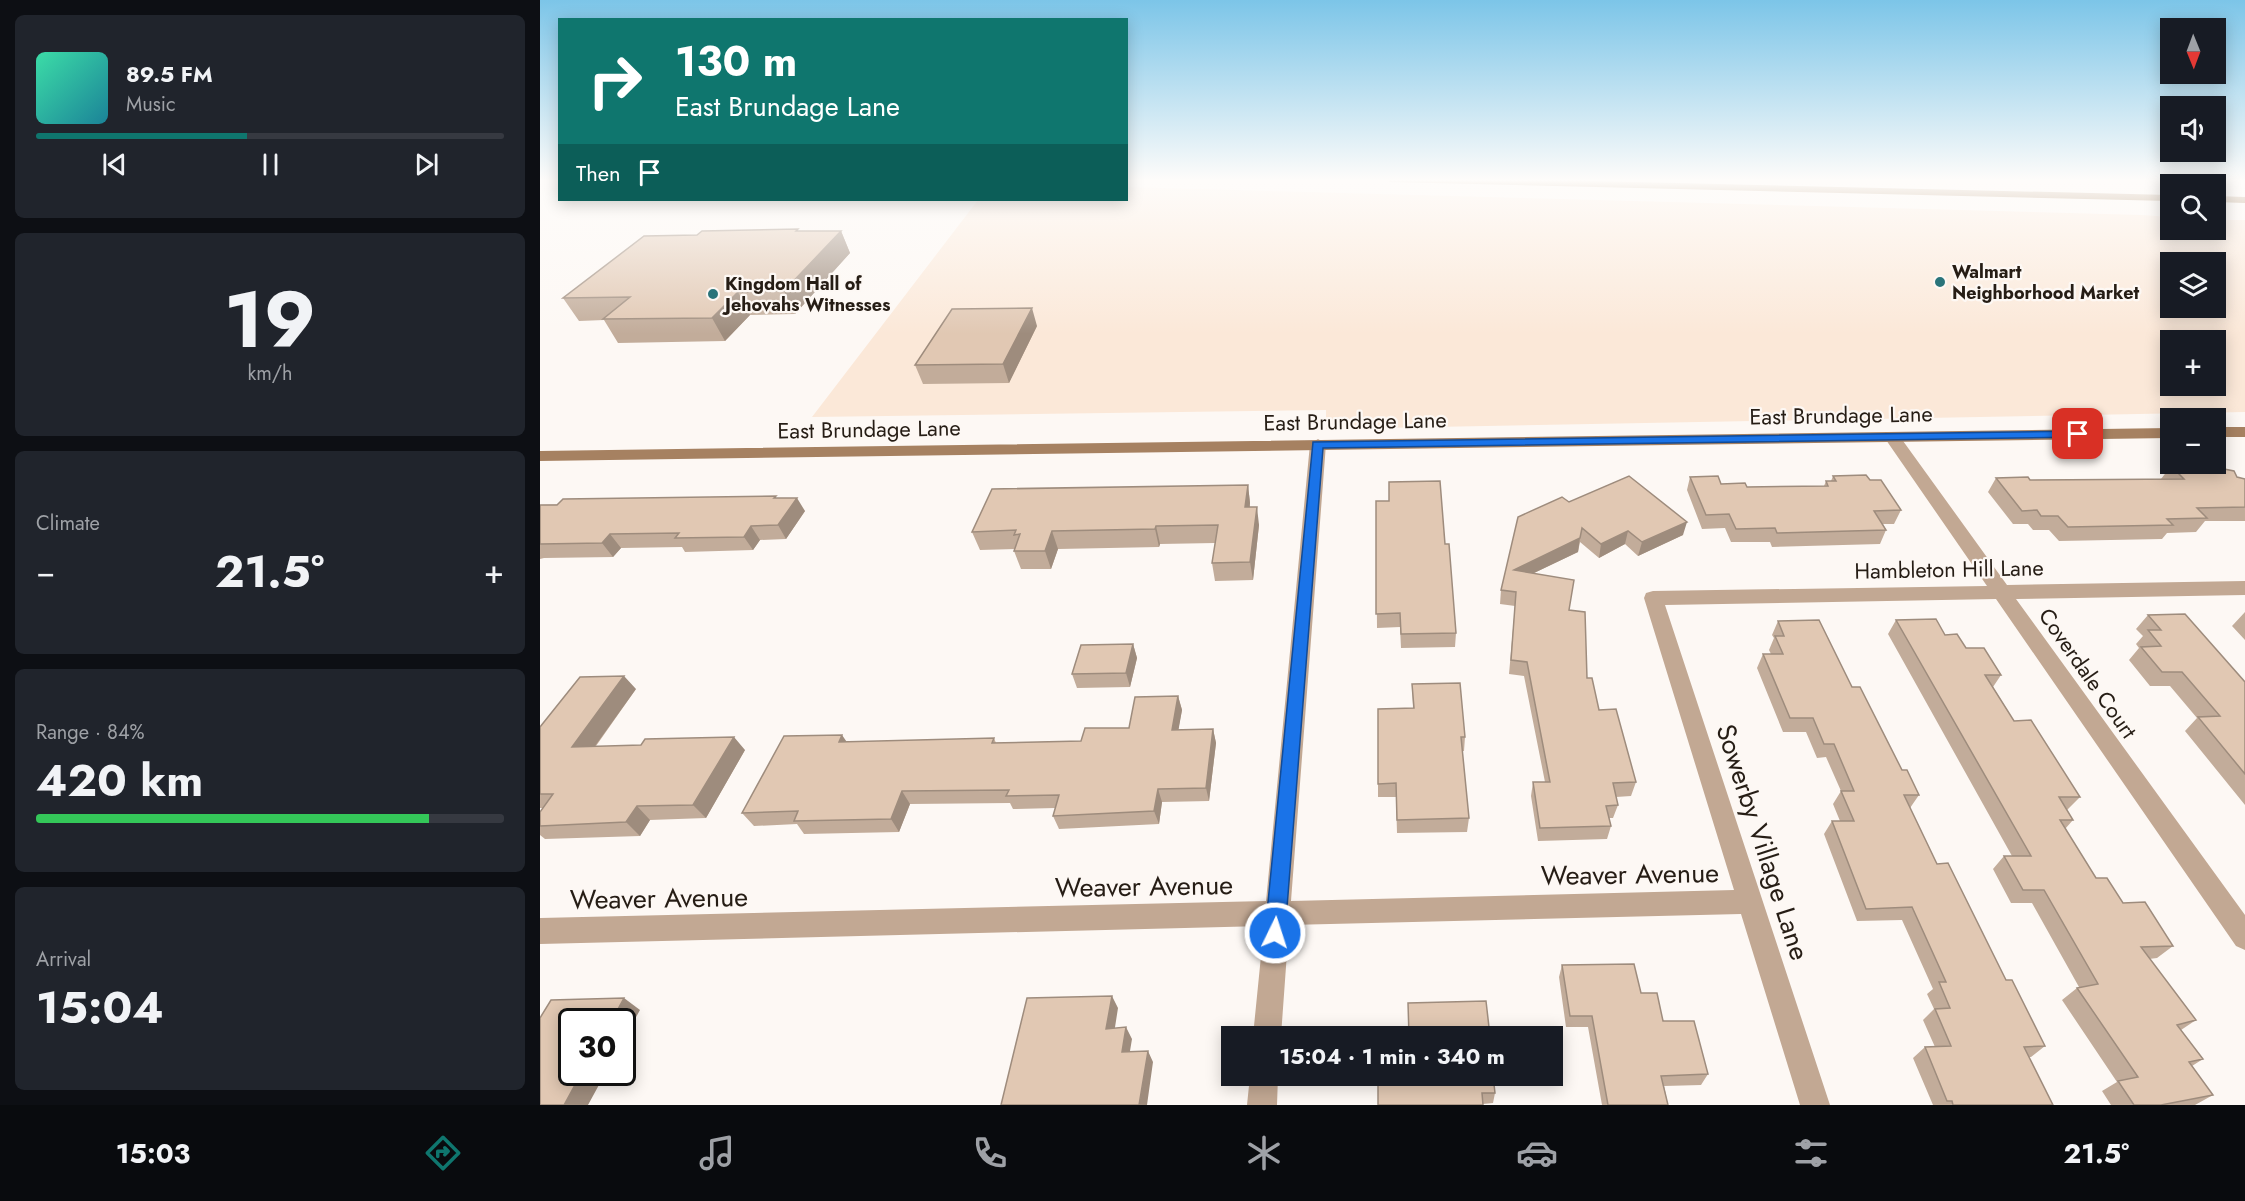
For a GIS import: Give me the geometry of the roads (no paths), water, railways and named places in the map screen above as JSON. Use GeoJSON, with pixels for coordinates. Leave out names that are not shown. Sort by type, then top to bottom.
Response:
{"type":"FeatureCollection","features":[{"type":"Feature","properties":{"kind":"main road"},"geometry":{"type":"LineString","coordinates":[[2226,432],[2245,432]]}},
{"type":"Feature","properties":{"kind":"main road","name":"East Brundage Lane"},"geometry":{"type":"LineString","coordinates":[[540,456],[2160,433]]}},
{"type":"Feature","properties":{"kind":"street","name":"Coverdale Court"},"geometry":{"type":"LineString","coordinates":[[1892,437],[2245,937]]}},
{"type":"Feature","properties":{"kind":"street"},"geometry":{"type":"LineString","coordinates":[[1268,1026],[1317,444]]}},
{"type":"Feature","properties":{"kind":"street","name":"Hambleton Hill Lane"},"geometry":{"type":"LineString","coordinates":[[1653,598],[2245,588]]}},
{"type":"Feature","properties":{"kind":"street","name":"Sowerby Village Lane"},"geometry":{"type":"LineString","coordinates":[[1653,598],[1815,1105]]}},
{"type":"Feature","properties":{"kind":"street","name":"Weaver Avenue"},"geometry":{"type":"LineString","coordinates":[[540,931],[1750,902]]}},
{"type":"Feature","properties":{"kind":"street"},"geometry":{"type":"LineString","coordinates":[[1262,1105],[1263,1086]]}},
{"type":"Feature","properties":{"kind":"place","name":"Walmart Neighborhood Market"},"geometry":{"type":"Point","coordinates":[1940,282]}},
{"type":"Feature","properties":{"kind":"place","name":"Kingdom Hall of Jehovahs Witnesses"},"geometry":{"type":"Point","coordinates":[713,294]}}]}
